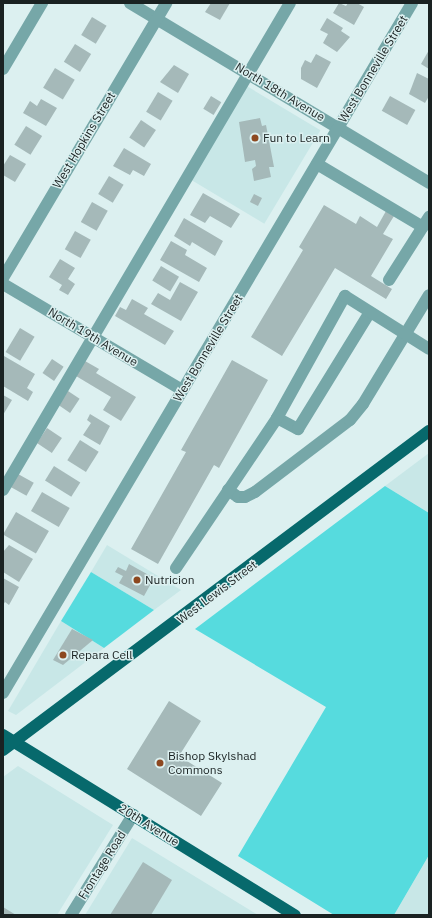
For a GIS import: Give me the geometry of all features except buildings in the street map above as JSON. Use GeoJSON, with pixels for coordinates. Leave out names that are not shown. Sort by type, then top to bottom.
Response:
{"type":"FeatureCollection","features":[{"type":"Feature","properties":{"kind":"main road","name":"West Lewis Street"},"geometry":{"type":"LineString","coordinates":[[3,750],[167,630],[429,431]]}},
{"type":"Feature","properties":{"kind":"main road","name":"20th Avenue"},"geometry":{"type":"LineString","coordinates":[[3,735],[295,915]]}},
{"type":"Feature","properties":{"kind":"street"},"geometry":{"type":"LineString","coordinates":[[3,69],[42,3]]}},
{"type":"Feature","properties":{"kind":"street","name":"North 18th Avenue"},"geometry":{"type":"LineString","coordinates":[[130,3],[429,182]]}},
{"type":"Feature","properties":{"kind":"street","name":"West Hopkins Street"},"geometry":{"type":"LineString","coordinates":[[3,278],[166,3]]}},
{"type":"Feature","properties":{"kind":"street"},"geometry":{"type":"LineString","coordinates":[[3,490],[290,3]]}},
{"type":"Feature","properties":{"kind":"street","name":"West Bonneville Street"},"geometry":{"type":"LineString","coordinates":[[3,693],[412,3]]}},
{"type":"Feature","properties":{"kind":"street"},"geometry":{"type":"LineString","coordinates":[[317,164],[426,222],[389,280]]}},
{"type":"Feature","properties":{"kind":"street","name":"North 19th Avenue"},"geometry":{"type":"LineString","coordinates":[[3,284],[182,390]]}},
{"type":"Feature","properties":{"kind":"street"},"geometry":{"type":"LineString","coordinates":[[228,490],[238,497],[250,494],[350,420],[406,334],[429,295]]}},
{"type":"Feature","properties":{"kind":"street"},"geometry":{"type":"LineString","coordinates":[[176,568],[277,418],[344,296],[429,349]]}},
{"type":"Feature","properties":{"kind":"street"},"geometry":{"type":"LineString","coordinates":[[277,418],[298,430],[370,312]]}},
{"type":"Feature","properties":{"kind":"street","name":"Frontage Road"},"geometry":{"type":"LineString","coordinates":[[71,915],[133,815]]}},
{"type":"Feature","properties":{"kind":"shaded area"},"geometry":{"type":"Polygon","coordinates":[[[245,85],[320,130],[264,224],[189,178],[245,85]]]}},
{"type":"Feature","properties":{"kind":"shaded area"},"geometry":{"type":"Polygon","coordinates":[[[429,453],[429,513],[385,486],[429,453]]]}},
{"type":"Feature","properties":{"kind":"shaded area"},"geometry":{"type":"Polygon","coordinates":[[[385,486],[429,513],[429,855],[394,915],[334,915],[238,856],[326,707],[195,629],[385,486]]]}},
{"type":"Feature","properties":{"kind":"shaded area"},"geometry":{"type":"Polygon","coordinates":[[[107,545],[181,590],[154,610],[91,572],[107,545]]]}},
{"type":"Feature","properties":{"kind":"shaded area"},"geometry":{"type":"Polygon","coordinates":[[[91,572],[154,610],[104,648],[61,621],[91,572]]]}},
{"type":"Feature","properties":{"kind":"shaded area"},"geometry":{"type":"Polygon","coordinates":[[[61,621],[104,648],[16,715],[8,711],[61,621]]]}},
{"type":"Feature","properties":{"kind":"shaded area"},"geometry":{"type":"Polygon","coordinates":[[[18,766],[113,825],[57,915],[3,915],[3,777],[18,766]]]}},
{"type":"Feature","properties":{"kind":"shaded area"},"geometry":{"type":"Polygon","coordinates":[[[132,838],[258,915],[85,915],[132,838]]]}},
{"type":"Feature","properties":{"kind":"shaded area"},"geometry":{"type":"Polygon","coordinates":[[[429,855],[429,915],[394,915],[429,855]]]}},
{"type":"Feature","properties":{"kind":"place","name":"Fun to Learn"},"geometry":{"type":"Point","coordinates":[255,138]}},
{"type":"Feature","properties":{"kind":"place","name":"Nutricion"},"geometry":{"type":"Point","coordinates":[137,580]}},
{"type":"Feature","properties":{"kind":"place","name":"Repara Cell"},"geometry":{"type":"Point","coordinates":[63,655]}},
{"type":"Feature","properties":{"kind":"place","name":"Bishop Skylshad Commons"},"geometry":{"type":"Point","coordinates":[160,763]}}]}
